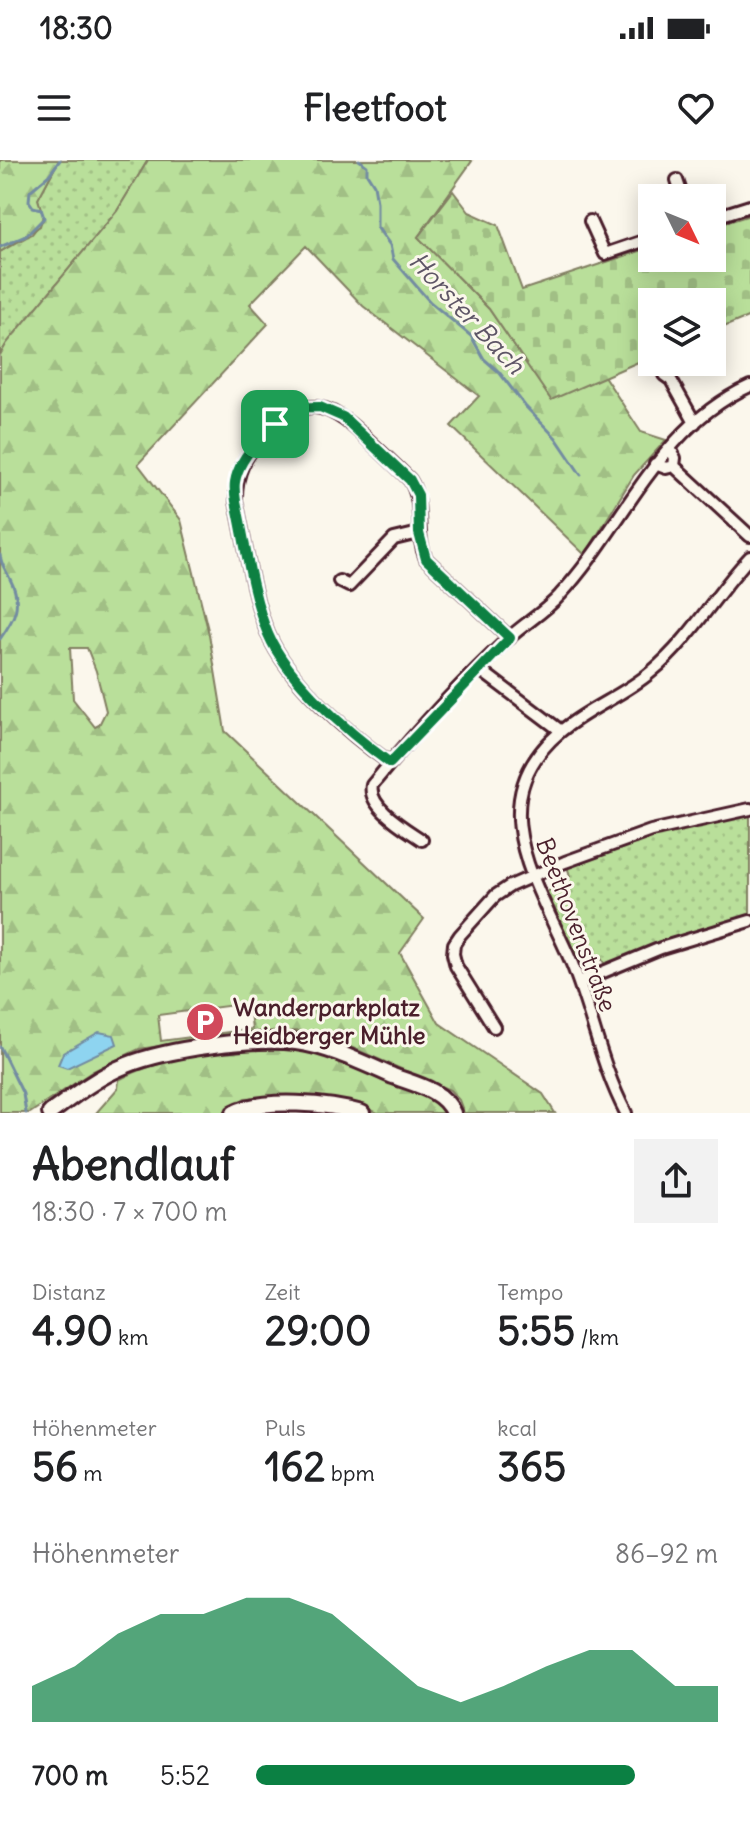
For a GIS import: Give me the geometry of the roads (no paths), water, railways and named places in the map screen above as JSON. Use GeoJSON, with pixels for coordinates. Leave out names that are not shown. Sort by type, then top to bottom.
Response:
{"type":"FeatureCollection","features":[{"type":"Feature","properties":{"kind":"main road"},"geometry":{"type":"LineString","coordinates":[[50,1113],[81,1090],[131,1064],[208,1047],[261,1040],[298,1042],[376,1068],[439,1095],[450,1105],[453,1113]]}},
{"type":"Feature","properties":{"kind":"main road"},"geometry":{"type":"LineString","coordinates":[[234,1113],[251,1106],[270,1104],[362,1113]]}},
{"type":"Feature","properties":{"kind":"street"},"geometry":{"type":"LineString","coordinates":[[677,180],[678,184]]}},
{"type":"Feature","properties":{"kind":"street"},"geometry":{"type":"LineString","coordinates":[[726,214],[750,206]]}},
{"type":"Feature","properties":{"kind":"street"},"geometry":{"type":"LineString","coordinates":[[590,221],[605,254],[638,243]]}},
{"type":"Feature","properties":{"kind":"street"},"geometry":{"type":"LineString","coordinates":[[665,376],[671,380],[695,423]]}},
{"type":"Feature","properties":{"kind":"street"},"geometry":{"type":"LineString","coordinates":[[422,840],[397,823],[373,800],[372,785],[479,669],[557,599],[584,568],[655,464],[670,448],[717,404],[750,386]]}},
{"type":"Feature","properties":{"kind":"street"},"geometry":{"type":"LineString","coordinates":[[390,763],[305,689],[279,656],[263,620],[236,501],[235,482],[255,444],[275,424],[302,408],[320,407],[343,417],[410,480],[418,495],[421,547],[434,568],[510,638]]}},
{"type":"Feature","properties":{"kind":"street"},"geometry":{"type":"LineString","coordinates":[[670,448],[675,458],[674,466]]}},
{"type":"Feature","properties":{"kind":"street"},"geometry":{"type":"LineString","coordinates":[[655,464],[666,468],[674,466]]}},
{"type":"Feature","properties":{"kind":"street"},"geometry":{"type":"LineString","coordinates":[[674,466],[750,536]]}},
{"type":"Feature","properties":{"kind":"street"},"geometry":{"type":"LineString","coordinates":[[339,581],[349,586],[394,539],[419,533]]}},
{"type":"Feature","properties":{"kind":"street","name":"Beethovenstraße"},"geometry":{"type":"LineString","coordinates":[[626,1113],[615,1093],[579,982],[531,876],[522,850],[519,805],[525,780],[536,759],[561,731],[630,688],[660,664],[724,584],[750,557]]}},
{"type":"Feature","properties":{"kind":"street"},"geometry":{"type":"LineString","coordinates":[[479,669],[561,731]]}},
{"type":"Feature","properties":{"kind":"street"},"geometry":{"type":"LineString","coordinates":[[494,1027],[456,966],[453,954],[454,944],[495,896],[531,876],[651,831],[750,809]]}},
{"type":"Feature","properties":{"kind":"street"},"geometry":{"type":"LineString","coordinates":[[579,982],[661,948],[750,921]]}},
{"type":"Feature","properties":{"kind":"water"},"geometry":{"type":"Polygon","coordinates":[[[99,1032],[114,1035],[117,1044],[67,1068],[58,1065],[63,1053],[99,1032]]]}},
{"type":"Feature","properties":{"kind":"waterway"},"geometry":{"type":"LineString","coordinates":[[0,247],[26,236],[44,218],[41,209],[33,207],[29,201],[30,191],[49,175],[60,160]]}},
{"type":"Feature","properties":{"kind":"waterway","name":"Horster Bach"},"geometry":{"type":"LineString","coordinates":[[359,160],[367,166],[367,174],[374,185],[377,227],[390,245],[393,259],[430,302],[471,336],[484,359],[556,438],[581,475]]}},
{"type":"Feature","properties":{"kind":"waterway"},"geometry":{"type":"LineString","coordinates":[[0,555],[17,603],[10,624],[0,639]]}},
{"type":"Feature","properties":{"kind":"waterway"},"geometry":{"type":"LineString","coordinates":[[0,1047],[23,1094],[26,1113]]}},
{"type":"Feature","properties":{"kind":"place","name":"Wanderparkplatz Heidberger Mühle"},"geometry":{"type":"Point","coordinates":[205,1022]}}]}
